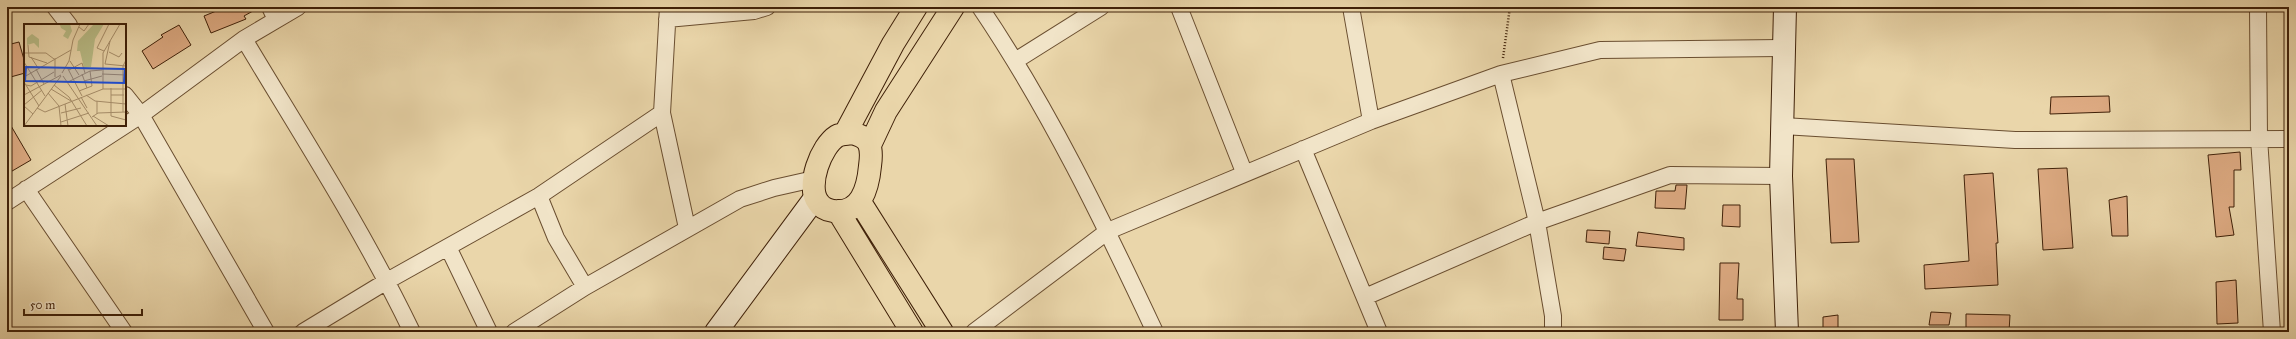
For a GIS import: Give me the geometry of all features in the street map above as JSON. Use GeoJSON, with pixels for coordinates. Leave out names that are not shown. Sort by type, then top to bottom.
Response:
{"type":"FeatureCollection","features":[{"type":"Feature","properties":{"kind":"highway"},"geometry":{"type":"LineString","coordinates":[[845,134],[893,44],[916,7]]}},
{"type":"Feature","properties":{"kind":"highway"},"geometry":{"type":"LineString","coordinates":[[870,146],[860,135],[845,134],[837,137],[829,144],[822,155],[814,188],[820,206],[838,211],[853,208],[860,202],[869,174],[870,146],[886,111],[953,7]]}},
{"type":"Feature","properties":{"kind":"highway"},"geometry":{"type":"LineString","coordinates":[[860,202],[942,332]]}},
{"type":"Feature","properties":{"kind":"highway"},"geometry":{"type":"LineString","coordinates":[[838,211],[912,332]]}},
{"type":"Feature","properties":{"kind":"street"},"geometry":{"type":"LineString","coordinates":[[55,7],[68,24]]}},
{"type":"Feature","properties":{"kind":"street"},"geometry":{"type":"LineString","coordinates":[[126,125],[244,39],[273,14],[298,7]]}},
{"type":"Feature","properties":{"kind":"street"},"geometry":{"type":"LineString","coordinates":[[687,228],[662,113],[668,13],[754,11],[767,7]]}},
{"type":"Feature","properties":{"kind":"street"},"geometry":{"type":"LineString","coordinates":[[980,7],[1015,61],[1108,231],[1155,332]]}},
{"type":"Feature","properties":{"kind":"street"},"geometry":{"type":"LineString","coordinates":[[1015,61],[1101,7]]}},
{"type":"Feature","properties":{"kind":"street"},"geometry":{"type":"LineString","coordinates":[[1179,7],[1244,172]]}},
{"type":"Feature","properties":{"kind":"street"},"geometry":{"type":"LineString","coordinates":[[1351,7],[1371,121]]}},
{"type":"Feature","properties":{"kind":"street"},"geometry":{"type":"LineString","coordinates":[[1784,7],[1781,176],[1786,332]]}},
{"type":"Feature","properties":{"kind":"street"},"geometry":{"type":"LineString","coordinates":[[2258,7],[2259,138],[2272,332]]}},
{"type":"Feature","properties":{"kind":"street"},"geometry":{"type":"LineString","coordinates":[[244,39],[387,281],[412,332]]}},
{"type":"Feature","properties":{"kind":"street"},"geometry":{"type":"LineString","coordinates":[[974,332],[1108,231],[1244,172],[1371,121],[1501,74],[1600,50],[1784,48]]}},
{"type":"Feature","properties":{"kind":"street"},"geometry":{"type":"LineString","coordinates":[[1501,74],[1538,222],[1553,316],[1553,332]]}},
{"type":"Feature","properties":{"kind":"street"},"geometry":{"type":"LineString","coordinates":[[126,96],[141,115],[266,332]]}},
{"type":"Feature","properties":{"kind":"street"},"geometry":{"type":"LineString","coordinates":[[303,332],[387,281],[539,196],[662,113]]}},
{"type":"Feature","properties":{"kind":"street"},"geometry":{"type":"LineString","coordinates":[[7,202],[124,126]]}},
{"type":"Feature","properties":{"kind":"street"},"geometry":{"type":"LineString","coordinates":[[1783,126],[2015,140],[2289,139]]}},
{"type":"Feature","properties":{"kind":"street"},"geometry":{"type":"LineString","coordinates":[[1303,149],[1379,332]]}},
{"type":"Feature","properties":{"kind":"street"},"geometry":{"type":"LineString","coordinates":[[1364,297],[1538,222],[1670,175],[1781,176]]}},
{"type":"Feature","properties":{"kind":"street"},"geometry":{"type":"LineString","coordinates":[[514,332],[585,287],[740,199],[774,188],[814,188]]}},
{"type":"Feature","properties":{"kind":"street"},"geometry":{"type":"LineString","coordinates":[[716,332],[814,188]]}},
{"type":"Feature","properties":{"kind":"street"},"geometry":{"type":"LineString","coordinates":[[26,189],[124,332]]}},
{"type":"Feature","properties":{"kind":"street"},"geometry":{"type":"LineString","coordinates":[[539,196],[556,238],[585,287]]}},
{"type":"Feature","properties":{"kind":"street"},"geometry":{"type":"LineString","coordinates":[[448,247],[489,332]]}},
{"type":"Feature","properties":{"kind":"path"},"geometry":{"type":"LineString","coordinates":[[1501,74],[1510,7]]}},
{"type":"Feature","properties":{"kind":"building"},"geometry":{"type":"Polygon","coordinates":[[[226,7],[260,7],[244,16],[246,19],[211,33],[204,16],[226,7]]]}},
{"type":"Feature","properties":{"kind":"building"},"geometry":{"type":"Polygon","coordinates":[[[179,25],[191,45],[153,69],[142,51],[163,37],[161,35],[179,25]]]}},
{"type":"Feature","properties":{"kind":"building"},"geometry":{"type":"Polygon","coordinates":[[[19,42],[24,60],[24,73],[7,78],[7,45],[19,42]]]}},
{"type":"Feature","properties":{"kind":"building"},"geometry":{"type":"Polygon","coordinates":[[[2109,96],[2110,112],[2050,114],[2051,97],[2109,96]]]}},
{"type":"Feature","properties":{"kind":"building"},"geometry":{"type":"Polygon","coordinates":[[[7,119],[31,160],[7,174],[7,119]]]}},
{"type":"Feature","properties":{"kind":"building"},"geometry":{"type":"Polygon","coordinates":[[[2240,152],[2241,170],[2234,170],[2234,207],[2229,207],[2234,235],[2216,237],[2208,155],[2240,152]]]}},
{"type":"Feature","properties":{"kind":"building"},"geometry":{"type":"Polygon","coordinates":[[[1826,159],[1854,159],[1859,242],[1831,243],[1826,159]]]}},
{"type":"Feature","properties":{"kind":"building"},"geometry":{"type":"Polygon","coordinates":[[[2067,168],[2073,248],[2043,250],[2038,169],[2067,168]]]}},
{"type":"Feature","properties":{"kind":"building"},"geometry":{"type":"Polygon","coordinates":[[[1993,173],[1998,243],[1996,243],[1998,285],[1925,289],[1924,265],[1969,261],[1964,175],[1993,173]]]}},
{"type":"Feature","properties":{"kind":"building"},"geometry":{"type":"Polygon","coordinates":[[[1676,185],[1687,185],[1685,209],[1655,208],[1656,191],[1675,191],[1676,185]]]}},
{"type":"Feature","properties":{"kind":"building"},"geometry":{"type":"Polygon","coordinates":[[[2127,196],[2128,236],[2112,236],[2109,200],[2127,196]]]}},
{"type":"Feature","properties":{"kind":"building"},"geometry":{"type":"Polygon","coordinates":[[[1723,205],[1740,205],[1740,227],[1722,226],[1723,205]]]}},
{"type":"Feature","properties":{"kind":"building"},"geometry":{"type":"Polygon","coordinates":[[[1587,230],[1610,231],[1609,244],[1586,242],[1587,230]]]}},
{"type":"Feature","properties":{"kind":"building"},"geometry":{"type":"Polygon","coordinates":[[[1638,232],[1684,238],[1684,250],[1636,246],[1638,232]]]}},
{"type":"Feature","properties":{"kind":"building"},"geometry":{"type":"Polygon","coordinates":[[[1604,247],[1626,249],[1624,261],[1603,259],[1604,247]]]}},
{"type":"Feature","properties":{"kind":"building"},"geometry":{"type":"Polygon","coordinates":[[[1720,263],[1739,263],[1737,299],[1743,299],[1743,320],[1719,320],[1720,263]]]}},
{"type":"Feature","properties":{"kind":"building"},"geometry":{"type":"Polygon","coordinates":[[[2236,280],[2238,323],[2217,324],[2216,282],[2236,280]]]}},
{"type":"Feature","properties":{"kind":"building"},"geometry":{"type":"Polygon","coordinates":[[[1931,312],[1951,313],[1949,325],[1929,325],[1931,312]]]}},
{"type":"Feature","properties":{"kind":"building"},"geometry":{"type":"Polygon","coordinates":[[[1966,314],[2010,315],[2009,332],[1966,332],[1966,314]]]}},
{"type":"Feature","properties":{"kind":"building"},"geometry":{"type":"Polygon","coordinates":[[[1838,315],[1838,332],[1823,332],[1823,317],[1838,315]]]}}]}
